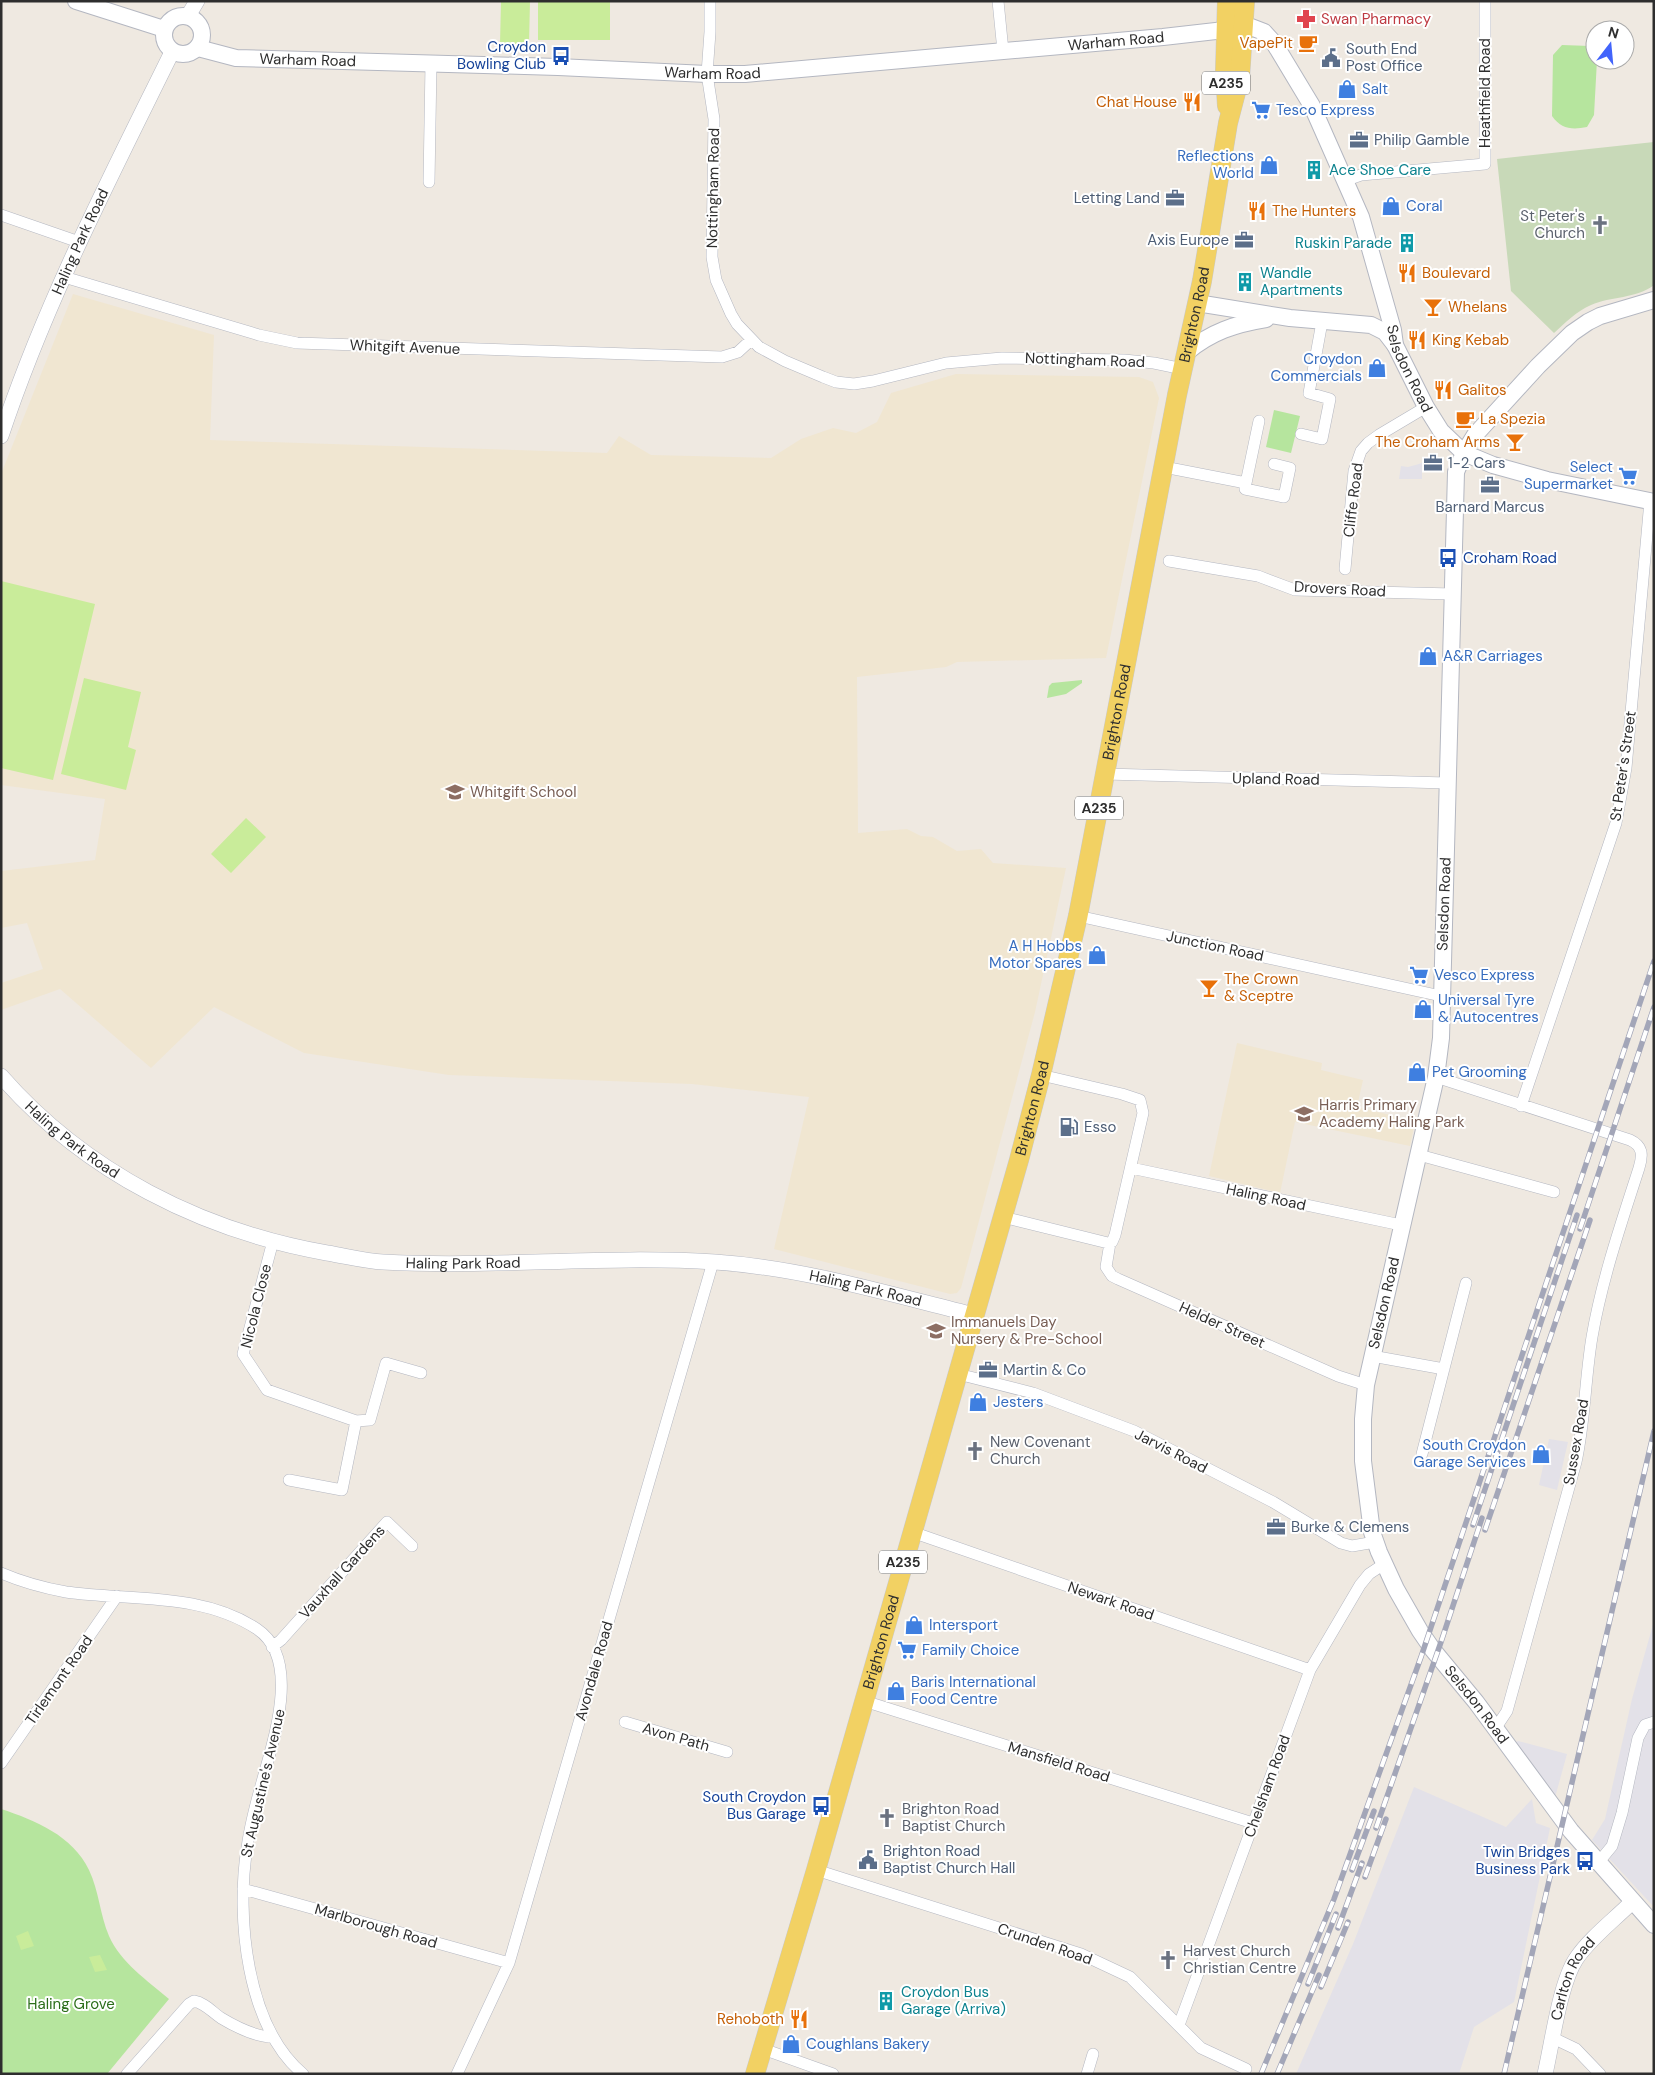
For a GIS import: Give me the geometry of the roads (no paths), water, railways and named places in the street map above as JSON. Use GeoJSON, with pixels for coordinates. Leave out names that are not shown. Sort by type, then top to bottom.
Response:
{"type":"FeatureCollection","features":[{"type":"Feature","properties":{"kind":"main road"},"geometry":{"type":"LineString","coordinates":[[76,1],[164,29]]}},
{"type":"Feature","properties":{"kind":"main road","name":"A235"},"geometry":{"type":"LineString","coordinates":[[1227,1],[1238,32]]}},
{"type":"Feature","properties":{"kind":"main road","name":"A235"},"geometry":{"type":"LineString","coordinates":[[1238,32],[1245,1]]}},
{"type":"Feature","properties":{"kind":"main road"},"geometry":{"type":"LineString","coordinates":[[188,16],[201,27],[202,36],[198,48],[190,54],[181,55],[172,52],[166,46],[163,37],[164,29],[168,22],[177,17],[188,16]]}},
{"type":"Feature","properties":{"kind":"main road","name":"Selsdon Road"},"geometry":{"type":"LineString","coordinates":[[1238,32],[1258,29],[1270,38],[1282,54],[1303,91],[1364,226],[1393,330],[1395,346],[1426,407],[1441,431],[1464,453],[1456,478],[1441,1038],[1436,1077],[1366,1385],[1362,1419],[1363,1462],[1367,1509],[1374,1542],[1420,1630],[1543,1795],[1598,1863],[1654,1926]]}},
{"type":"Feature","properties":{"kind":"main road","name":"Warham Road"},"geometry":{"type":"LineString","coordinates":[[198,48],[236,58],[558,67],[707,74],[775,72],[1238,32]]}},
{"type":"Feature","properties":{"kind":"main road","name":"Brighton Road"},"geometry":{"type":"LineString","coordinates":[[755,2074],[816,1870],[1003,1218],[1041,1076],[1078,916],[1210,236],[1228,122],[1240,80],[1238,32]]}},
{"type":"Feature","properties":{"kind":"main road"},"geometry":{"type":"LineString","coordinates":[[1376,272],[1376,327]]}},
{"type":"Feature","properties":{"kind":"main road"},"geometry":{"type":"LineString","coordinates":[[1197,303],[1286,318],[1366,324],[1385,332],[1395,346]]}},
{"type":"Feature","properties":{"kind":"main road"},"geometry":{"type":"LineString","coordinates":[[1652,502],[1547,480],[1493,465],[1464,453],[1471,440],[1496,411],[1550,354],[1577,329],[1600,316],[1653,303]]}},
{"type":"Feature","properties":{"kind":"main road"},"geometry":{"type":"LineString","coordinates":[[1185,361],[1201,340],[1223,329],[1259,320],[1286,318]]}},
{"type":"Feature","properties":{"kind":"street"},"geometry":{"type":"LineString","coordinates":[[188,16],[197,1]]}},
{"type":"Feature","properties":{"kind":"street","name":"Nottingham Road"},"geometry":{"type":"LineString","coordinates":[[710,1],[707,74],[714,119],[712,257],[716,280],[735,322],[750,340],[759,347],[785,361],[823,377],[845,383],[873,381],[946,363],[1002,358],[1124,360],[1154,363],[1185,361]]}},
{"type":"Feature","properties":{"kind":"street"},"geometry":{"type":"LineString","coordinates":[[998,1],[1003,51]]}},
{"type":"Feature","properties":{"kind":"street","name":"Heathfield Road"},"geometry":{"type":"LineString","coordinates":[[1344,181],[1361,175],[1484,164],[1485,1]]}},
{"type":"Feature","properties":{"kind":"street","name":"Haling Park Road"},"geometry":{"type":"LineString","coordinates":[[1,436],[36,342],[79,242],[172,52]]}},
{"type":"Feature","properties":{"kind":"street"},"geometry":{"type":"LineString","coordinates":[[429,182],[431,64]]}},
{"type":"Feature","properties":{"kind":"street"},"geometry":{"type":"LineString","coordinates":[[1,215],[79,242]]}},
{"type":"Feature","properties":{"kind":"street","name":"Whitgift Avenue"},"geometry":{"type":"LineString","coordinates":[[64,278],[266,337],[297,343],[722,357],[738,352],[750,340]]}},
{"type":"Feature","properties":{"kind":"street"},"geometry":{"type":"LineString","coordinates":[[1301,434],[1322,439],[1330,399],[1309,393],[1322,322]]}},
{"type":"Feature","properties":{"kind":"street","name":"Cliffe Road"},"geometry":{"type":"LineString","coordinates":[[1345,569],[1354,471],[1361,452],[1379,434],[1426,407]]}},
{"type":"Feature","properties":{"kind":"street"},"geometry":{"type":"LineString","coordinates":[[1259,422],[1245,489],[1284,497],[1290,468],[1274,464]]}},
{"type":"Feature","properties":{"kind":"street"},"geometry":{"type":"LineString","coordinates":[[1164,467],[1246,483]]}},
{"type":"Feature","properties":{"kind":"street","name":"St Peter's Street"},"geometry":{"type":"LineString","coordinates":[[1521,1106],[1616,823],[1626,768],[1652,502]]}},
{"type":"Feature","properties":{"kind":"street","name":"Drovers Road"},"geometry":{"type":"LineString","coordinates":[[1169,561],[1258,576],[1295,590],[1453,594]]}},
{"type":"Feature","properties":{"kind":"street","name":"Upland Road"},"geometry":{"type":"LineString","coordinates":[[1105,774],[1447,783]]}},
{"type":"Feature","properties":{"kind":"street","name":"Junction Road"},"geometry":{"type":"LineString","coordinates":[[1078,916],[1441,996]]}},
{"type":"Feature","properties":{"kind":"street","name":"Haling Park Road"},"geometry":{"type":"LineString","coordinates":[[1,1076],[47,1122],[102,1165],[158,1198],[185,1211],[273,1241],[380,1262],[446,1264],[577,1260],[664,1260],[767,1267],[861,1287],[974,1315]]}},
{"type":"Feature","properties":{"kind":"street"},"geometry":{"type":"LineString","coordinates":[[1003,1218],[1110,1243],[1115,1235],[1143,1113],[1140,1100],[1122,1094],[1041,1076]]}},
{"type":"Feature","properties":{"kind":"street","name":"Sussex Road"},"geometry":{"type":"LineString","coordinates":[[1436,1077],[1630,1140],[1646,1149],[1612,1252],[1597,1312],[1589,1357],[1576,1462],[1507,1711],[1495,1729]]}},
{"type":"Feature","properties":{"kind":"street"},"geometry":{"type":"LineString","coordinates":[[1419,1155],[1554,1192]]}},
{"type":"Feature","properties":{"kind":"street","name":"Haling Road"},"geometry":{"type":"LineString","coordinates":[[1131,1168],[1401,1225]]}},
{"type":"Feature","properties":{"kind":"street","name":"Nicola Close"},"geometry":{"type":"LineString","coordinates":[[273,1241],[243,1354],[267,1390],[356,1421]]}},
{"type":"Feature","properties":{"kind":"street","name":"Helder Street"},"geometry":{"type":"LineString","coordinates":[[1110,1243],[1106,1267],[1112,1276],[1338,1376],[1366,1385]]}},
{"type":"Feature","properties":{"kind":"street","name":"Avondale Road"},"geometry":{"type":"LineString","coordinates":[[457,2074],[510,1963],[713,1262]]}},
{"type":"Feature","properties":{"kind":"street"},"geometry":{"type":"LineString","coordinates":[[1422,1454],[1466,1283]]}},
{"type":"Feature","properties":{"kind":"street"},"geometry":{"type":"LineString","coordinates":[[1372,1356],[1444,1369]]}},
{"type":"Feature","properties":{"kind":"street"},"geometry":{"type":"LineString","coordinates":[[289,1480],[342,1490],[356,1421],[370,1420],[386,1363],[421,1373]]}},
{"type":"Feature","properties":{"kind":"street","name":"Jarvis Road"},"geometry":{"type":"LineString","coordinates":[[958,1374],[1033,1393],[1134,1431],[1273,1502],[1341,1543],[1352,1546],[1374,1542]]}},
{"type":"Feature","properties":{"kind":"street","name":"Vauxhall Gardens"},"geometry":{"type":"LineString","coordinates":[[272,1647],[281,1640],[388,1522],[412,1546]]}},
{"type":"Feature","properties":{"kind":"street","name":"Newark Road"},"geometry":{"type":"LineString","coordinates":[[912,1532],[1310,1670]]}},
{"type":"Feature","properties":{"kind":"street","name":"Chelsham Road"},"geometry":{"type":"LineString","coordinates":[[1179,2025],[1310,1670],[1360,1584],[1369,1574],[1384,1564]]}},
{"type":"Feature","properties":{"kind":"street","name":"St Augustine's Avenue"},"geometry":{"type":"LineString","coordinates":[[1,1573],[42,1587],[68,1592],[183,1602],[223,1612],[258,1630],[268,1640],[272,1647],[281,1678],[281,1705],[275,1736],[249,1836],[243,1889],[246,1944],[252,1982],[261,2010],[284,2056],[302,2074]]}},
{"type":"Feature","properties":{"kind":"street","name":"Tirlemont Road"},"geometry":{"type":"LineString","coordinates":[[1,1764],[117,1596]]}},
{"type":"Feature","properties":{"kind":"street","name":"Mansfield Road"},"geometry":{"type":"LineString","coordinates":[[864,1701],[1253,1823]]}},
{"type":"Feature","properties":{"kind":"street","name":"Avon Path"},"geometry":{"type":"LineString","coordinates":[[625,1722],[727,1752]]}},
{"type":"Feature","properties":{"kind":"street"},"geometry":{"type":"LineString","coordinates":[[1598,1863],[1612,1846],[1622,1813],[1638,1738],[1645,1726],[1654,1722]]}},
{"type":"Feature","properties":{"kind":"street","name":"Crunden Road"},"geometry":{"type":"LineString","coordinates":[[816,1870],[1081,1954],[1130,1977],[1201,2048],[1246,2069]]}},
{"type":"Feature","properties":{"kind":"street","name":"Marlborough Road"},"geometry":{"type":"LineString","coordinates":[[243,1889],[510,1963]]}},
{"type":"Feature","properties":{"kind":"street","name":"Carlton Road"},"geometry":{"type":"LineString","coordinates":[[1545,2074],[1563,1993],[1572,1966],[1592,1942],[1632,1902]]}},
{"type":"Feature","properties":{"kind":"street"},"geometry":{"type":"LineString","coordinates":[[127,2074],[194,2000],[222,2019],[264,2037],[273,2037]]}},
{"type":"Feature","properties":{"kind":"street"},"geometry":{"type":"LineString","coordinates":[[1553,2038],[1576,2049],[1600,2074]]}},
{"type":"Feature","properties":{"kind":"street"},"geometry":{"type":"LineString","coordinates":[[763,2049],[833,2074]]}},
{"type":"Feature","properties":{"kind":"street"},"geometry":{"type":"LineString","coordinates":[[1087,2074],[1094,2054]]}},
{"type":"Feature","properties":{"kind":"railway"},"geometry":{"type":"LineString","coordinates":[[1261,2074],[1334,1899],[1421,1657],[1654,961]]}},
{"type":"Feature","properties":{"kind":"railway"},"geometry":{"type":"LineString","coordinates":[[1580,1229],[1654,1007]]}},
{"type":"Feature","properties":{"kind":"railway"},"geometry":{"type":"LineString","coordinates":[[1473,1525],[1577,1215]]}},
{"type":"Feature","properties":{"kind":"railway"},"geometry":{"type":"LineString","coordinates":[[1485,1530],[1590,1220]]}},
{"type":"Feature","properties":{"kind":"railway"},"geometry":{"type":"LineString","coordinates":[[1504,2074],[1654,1431]]}},
{"type":"Feature","properties":{"kind":"railway"},"geometry":{"type":"LineString","coordinates":[[1376,1828],[1482,1518]]}},
{"type":"Feature","properties":{"kind":"railway"},"geometry":{"type":"LineString","coordinates":[[1352,1870],[1374,1811]]}},
{"type":"Feature","properties":{"kind":"railway"},"geometry":{"type":"LineString","coordinates":[[1365,1877],[1386,1819]]}},
{"type":"Feature","properties":{"kind":"railway"},"geometry":{"type":"LineString","coordinates":[[1338,1928],[1362,1863]]}},
{"type":"Feature","properties":{"kind":"railway"},"geometry":{"type":"LineString","coordinates":[[1308,1984],[1336,1914]]}},
{"type":"Feature","properties":{"kind":"railway"},"geometry":{"type":"LineString","coordinates":[[1321,1987],[1348,1922]]}},
{"type":"Feature","properties":{"kind":"railway"},"geometry":{"type":"LineString","coordinates":[[1277,2074],[1319,1975]]}},
{"type":"Feature","properties":{"kind":"place","name":"Swan Pharmacy"},"geometry":{"type":"Point","coordinates":[1306,19]}},
{"type":"Feature","properties":{"kind":"place","name":"VapePit"},"geometry":{"type":"Point","coordinates":[1308,43]}},
{"type":"Feature","properties":{"kind":"place","name":"Croydon Bowling Club"},"geometry":{"type":"Point","coordinates":[561,56]}},
{"type":"Feature","properties":{"kind":"place","name":"South End Post Office"},"geometry":{"type":"Point","coordinates":[1331,58]}},
{"type":"Feature","properties":{"kind":"place","name":"Salt"},"geometry":{"type":"Point","coordinates":[1347,89]}},
{"type":"Feature","properties":{"kind":"place","name":"Chat House"},"geometry":{"type":"Point","coordinates":[1192,102]}},
{"type":"Feature","properties":{"kind":"place","name":"Tesco Express"},"geometry":{"type":"Point","coordinates":[1261,110]}},
{"type":"Feature","properties":{"kind":"place","name":"Philip Gamble"},"geometry":{"type":"Point","coordinates":[1359,140]}},
{"type":"Feature","properties":{"kind":"place","name":"Reflections World"},"geometry":{"type":"Point","coordinates":[1269,165]}},
{"type":"Feature","properties":{"kind":"place","name":"Ace Shoe Care"},"geometry":{"type":"Point","coordinates":[1314,170]}},
{"type":"Feature","properties":{"kind":"place","name":"Letting Land"},"geometry":{"type":"Point","coordinates":[1175,198]}},
{"type":"Feature","properties":{"kind":"place","name":"Coral"},"geometry":{"type":"Point","coordinates":[1391,206]}},
{"type":"Feature","properties":{"kind":"place","name":"The Hunters"},"geometry":{"type":"Point","coordinates":[1257,211]}},
{"type":"Feature","properties":{"kind":"place","name":"St Peter's Church"},"geometry":{"type":"Point","coordinates":[1600,225]}},
{"type":"Feature","properties":{"kind":"place","name":"Axis Europe"},"geometry":{"type":"Point","coordinates":[1244,240]}},
{"type":"Feature","properties":{"kind":"place","name":"Ruskin Parade"},"geometry":{"type":"Point","coordinates":[1407,243]}},
{"type":"Feature","properties":{"kind":"place","name":"Boulevard"},"geometry":{"type":"Point","coordinates":[1407,273]}},
{"type":"Feature","properties":{"kind":"place","name":"Wandle Apartments"},"geometry":{"type":"Point","coordinates":[1245,282]}},
{"type":"Feature","properties":{"kind":"place","name":"Whelans"},"geometry":{"type":"Point","coordinates":[1433,307]}},
{"type":"Feature","properties":{"kind":"place","name":"King Kebab"},"geometry":{"type":"Point","coordinates":[1417,340]}},
{"type":"Feature","properties":{"kind":"place","name":"Croydon Commercials"},"geometry":{"type":"Point","coordinates":[1377,368]}},
{"type":"Feature","properties":{"kind":"place","name":"Galitos"},"geometry":{"type":"Point","coordinates":[1443,390]}},
{"type":"Feature","properties":{"kind":"place","name":"La Spezia"},"geometry":{"type":"Point","coordinates":[1465,419]}},
{"type":"Feature","properties":{"kind":"place","name":"The Croham Arms"},"geometry":{"type":"Point","coordinates":[1515,442]}},
{"type":"Feature","properties":{"kind":"place","name":"1-2 Cars"},"geometry":{"type":"Point","coordinates":[1433,463]}},
{"type":"Feature","properties":{"kind":"place","name":"Select Supermarket"},"geometry":{"type":"Point","coordinates":[1628,476]}},
{"type":"Feature","properties":{"kind":"place","name":"Barnard Marcus"},"geometry":{"type":"Point","coordinates":[1490,485]}},
{"type":"Feature","properties":{"kind":"place","name":"Croham Road"},"geometry":{"type":"Point","coordinates":[1448,558]}},
{"type":"Feature","properties":{"kind":"place","name":"A&R Carriages"},"geometry":{"type":"Point","coordinates":[1428,656]}},
{"type":"Feature","properties":{"kind":"place","name":"Whitgift School"},"geometry":{"type":"Point","coordinates":[455,792]}},
{"type":"Feature","properties":{"kind":"place","name":"A H Hobbs Motor Spares"},"geometry":{"type":"Point","coordinates":[1097,955]}},
{"type":"Feature","properties":{"kind":"place","name":"Vesco Express"},"geometry":{"type":"Point","coordinates":[1419,975]}},
{"type":"Feature","properties":{"kind":"place","name":"The Crown & Sceptre"},"geometry":{"type":"Point","coordinates":[1209,988]}},
{"type":"Feature","properties":{"kind":"place","name":"Universal Tyre & Autocentres"},"geometry":{"type":"Point","coordinates":[1423,1009]}},
{"type":"Feature","properties":{"kind":"place","name":"Pet Grooming"},"geometry":{"type":"Point","coordinates":[1417,1072]}},
{"type":"Feature","properties":{"kind":"place","name":"Harris Primary Academy Haling Park"},"geometry":{"type":"Point","coordinates":[1304,1114]}},
{"type":"Feature","properties":{"kind":"place","name":"Esso"},"geometry":{"type":"Point","coordinates":[1069,1127]}},
{"type":"Feature","properties":{"kind":"place","name":"Immanuels Day Nursery & Pre-School"},"geometry":{"type":"Point","coordinates":[936,1331]}},
{"type":"Feature","properties":{"kind":"place","name":"Martin & Co"},"geometry":{"type":"Point","coordinates":[988,1370]}},
{"type":"Feature","properties":{"kind":"place","name":"Jesters"},"geometry":{"type":"Point","coordinates":[978,1402]}},
{"type":"Feature","properties":{"kind":"place","name":"New Covenant Church"},"geometry":{"type":"Point","coordinates":[975,1451]}},
{"type":"Feature","properties":{"kind":"place","name":"South Croydon Garage Services"},"geometry":{"type":"Point","coordinates":[1541,1454]}},
{"type":"Feature","properties":{"kind":"place","name":"Burke & Clemens"},"geometry":{"type":"Point","coordinates":[1276,1527]}},
{"type":"Feature","properties":{"kind":"place","name":"Intersport"},"geometry":{"type":"Point","coordinates":[914,1625]}},
{"type":"Feature","properties":{"kind":"place","name":"Family Choice"},"geometry":{"type":"Point","coordinates":[907,1650]}},
{"type":"Feature","properties":{"kind":"place","name":"Baris International Food Centre"},"geometry":{"type":"Point","coordinates":[896,1691]}},
{"type":"Feature","properties":{"kind":"place","name":"South Croydon Bus Garage"},"geometry":{"type":"Point","coordinates":[821,1806]}},
{"type":"Feature","properties":{"kind":"place","name":"Brighton Road Baptist Church"},"geometry":{"type":"Point","coordinates":[887,1818]}},
{"type":"Feature","properties":{"kind":"place","name":"Brighton Road Baptist Church Hall"},"geometry":{"type":"Point","coordinates":[868,1860]}},
{"type":"Feature","properties":{"kind":"place","name":"Twin Bridges Business Park"},"geometry":{"type":"Point","coordinates":[1585,1861]}},
{"type":"Feature","properties":{"kind":"place","name":"Harvest Church Christian Centre"},"geometry":{"type":"Point","coordinates":[1168,1960]}},
{"type":"Feature","properties":{"kind":"place","name":"Croydon Bus Garage (Arriva)"},"geometry":{"type":"Point","coordinates":[886,2001]}},
{"type":"Feature","properties":{"kind":"place","name":"Rehoboth"},"geometry":{"type":"Point","coordinates":[799,2019]}},
{"type":"Feature","properties":{"kind":"place","name":"Coughlans Bakery"},"geometry":{"type":"Point","coordinates":[791,2044]}},
{"type":"Feature","properties":{"kind":"park label","name":"Haling Grove"},"geometry":{"type":"Point","coordinates":[71,2004]}}]}
